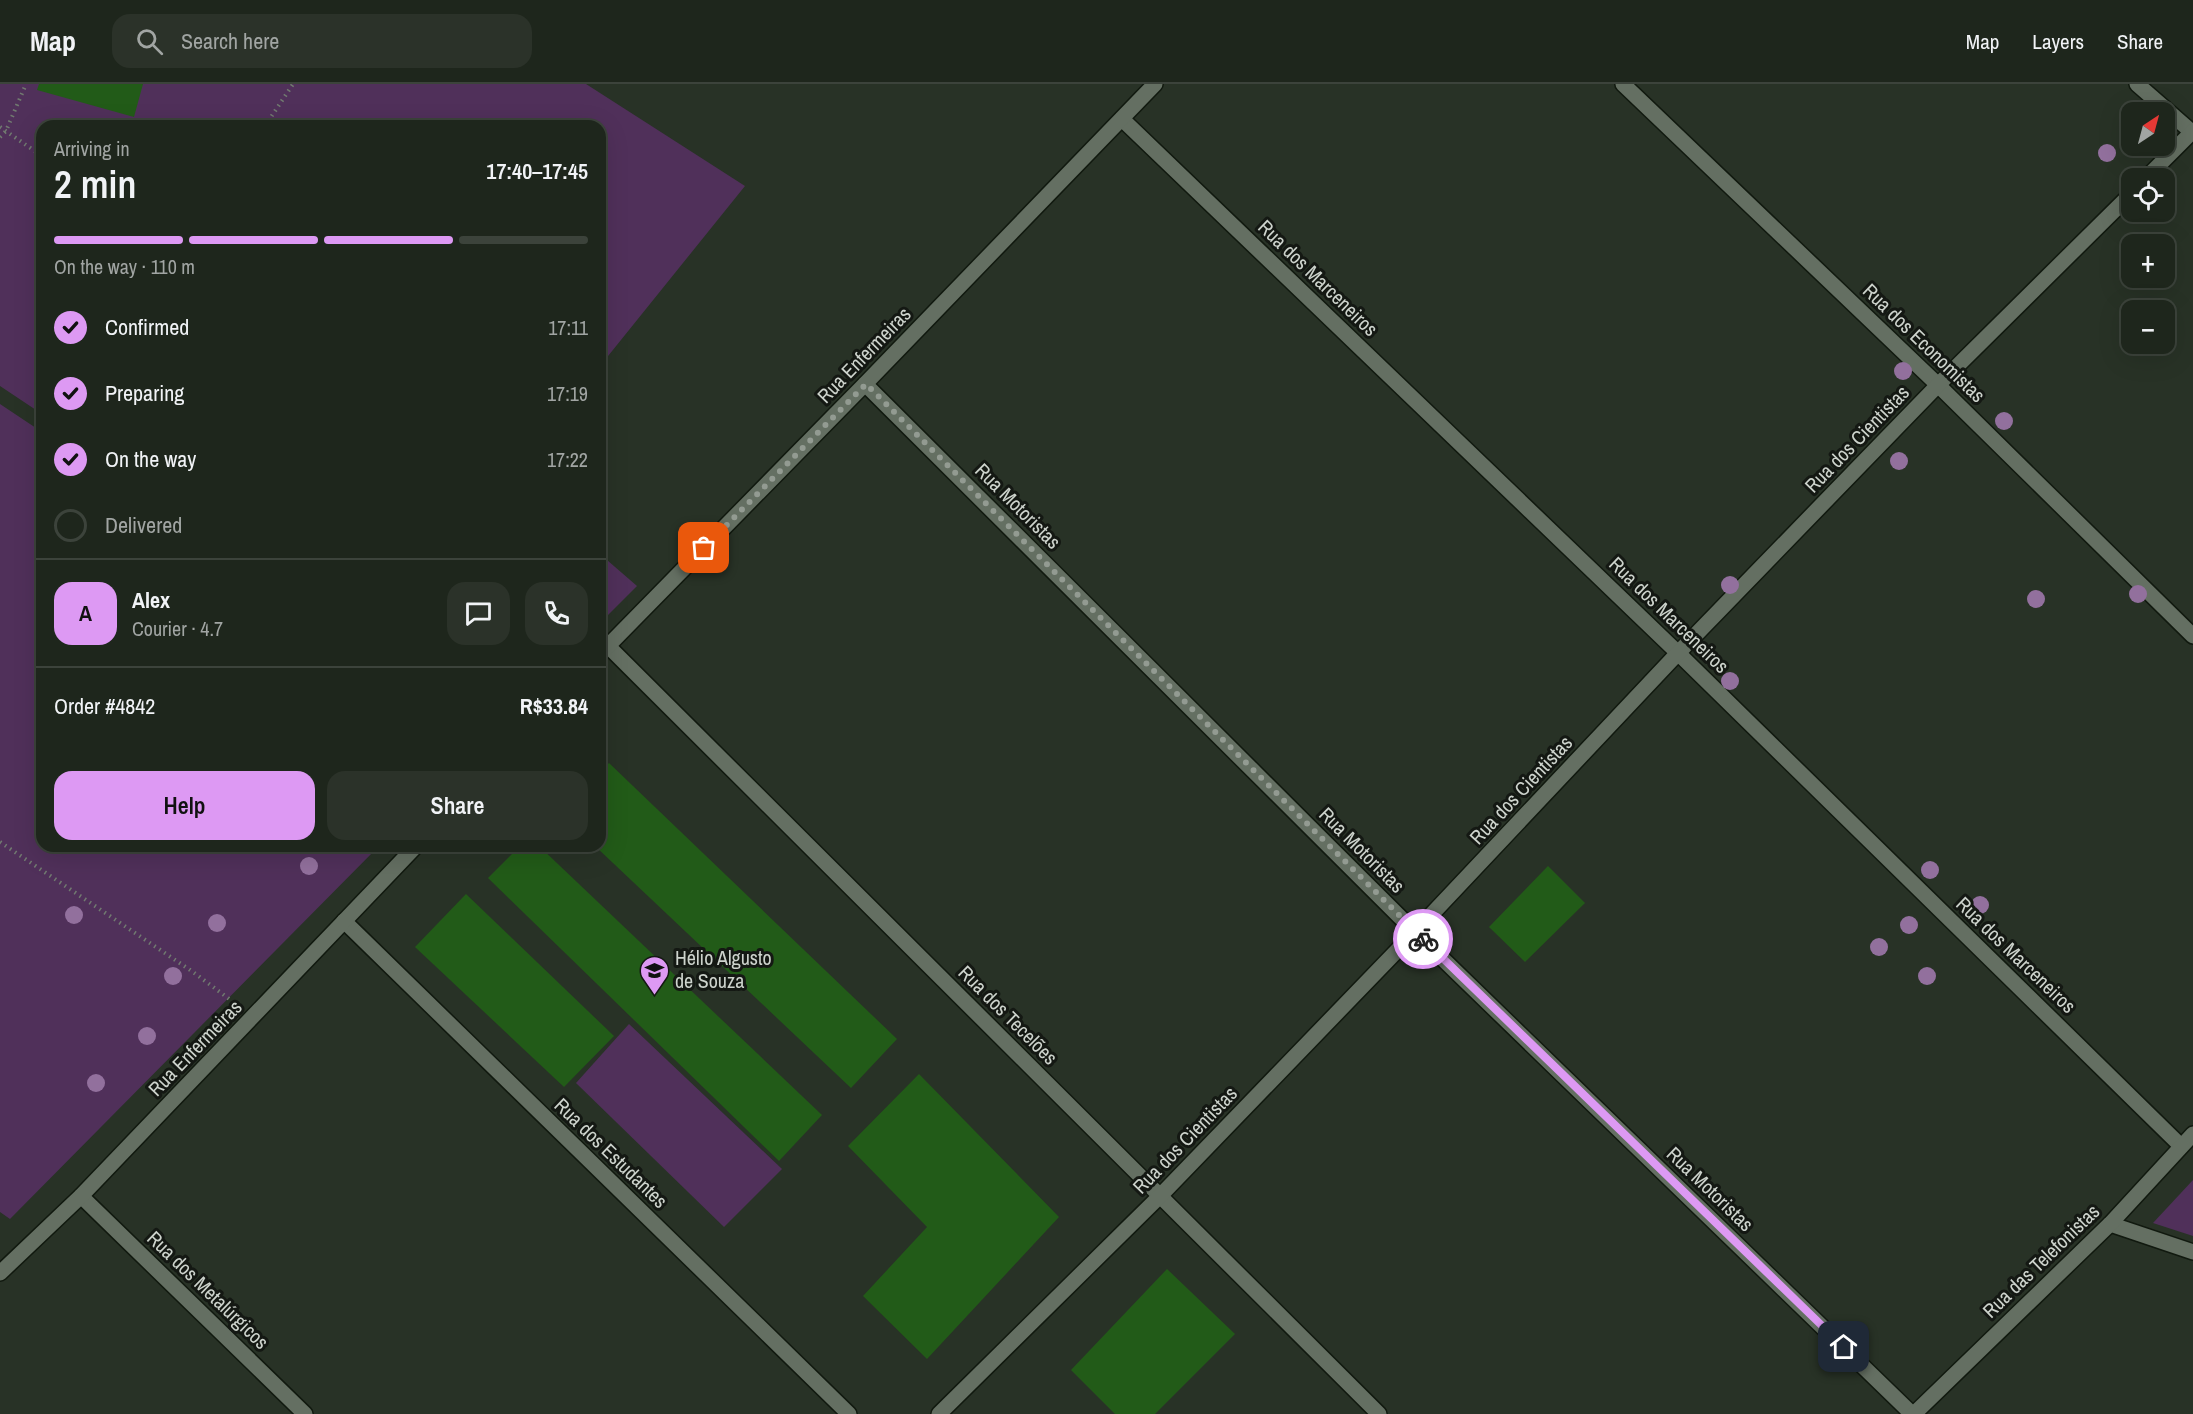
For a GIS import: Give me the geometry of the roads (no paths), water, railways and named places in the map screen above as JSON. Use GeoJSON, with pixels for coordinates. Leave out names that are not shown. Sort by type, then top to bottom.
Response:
{"type":"FeatureCollection","features":[{"type":"Feature","properties":{"kind":"street","name":"Rua Enfermeiras"},"geometry":{"type":"LineString","coordinates":[[606,648],[866,384],[1155,84]]}},
{"type":"Feature","properties":{"kind":"street","name":"Rua dos Economistas"},"geometry":{"type":"LineString","coordinates":[[1623,84],[1938,385],[2193,636]]}},
{"type":"Feature","properties":{"kind":"street"},"geometry":{"type":"LineString","coordinates":[[2137,84],[2193,132],[2156,168]]}},
{"type":"Feature","properties":{"kind":"street","name":"Rua dos Marceneiros"},"geometry":{"type":"LineString","coordinates":[[1122,119],[1678,653],[2181,1146]]}},
{"type":"Feature","properties":{"kind":"street","name":"Rua dos Cientistas"},"geometry":{"type":"LineString","coordinates":[[939,1414],[1160,1196],[1415,932],[1678,653],[1938,385],[2121,204]]}},
{"type":"Feature","properties":{"kind":"street","name":"Rua Motoristas"},"geometry":{"type":"LineString","coordinates":[[866,384],[1415,932],[1913,1414]]}},
{"type":"Feature","properties":{"kind":"street","name":"Rua dos Tecelões"},"geometry":{"type":"LineString","coordinates":[[606,652],[1379,1414]]}},
{"type":"Feature","properties":{"kind":"street","name":"Rua Enfermeiras"},"geometry":{"type":"LineString","coordinates":[[0,1274],[6,1255],[81,1196],[410,852]]}},
{"type":"Feature","properties":{"kind":"street","name":"Rua dos Estudantes"},"geometry":{"type":"LineString","coordinates":[[344,921],[849,1414]]}},
{"type":"Feature","properties":{"kind":"street","name":"Rua das Telefonistas"},"geometry":{"type":"LineString","coordinates":[[1913,1414],[2110,1224],[2193,1134]]}},
{"type":"Feature","properties":{"kind":"street","name":"Rua dos Metalúrgicos"},"geometry":{"type":"LineString","coordinates":[[81,1196],[305,1414]]}},
{"type":"Feature","properties":{"kind":"street"},"geometry":{"type":"LineString","coordinates":[[2110,1224],[2193,1252]]}},
{"type":"Feature","properties":{"kind":"place","name":"Hélio Algusto de Souza"},"geometry":{"type":"Point","coordinates":[654,996]}}]}
